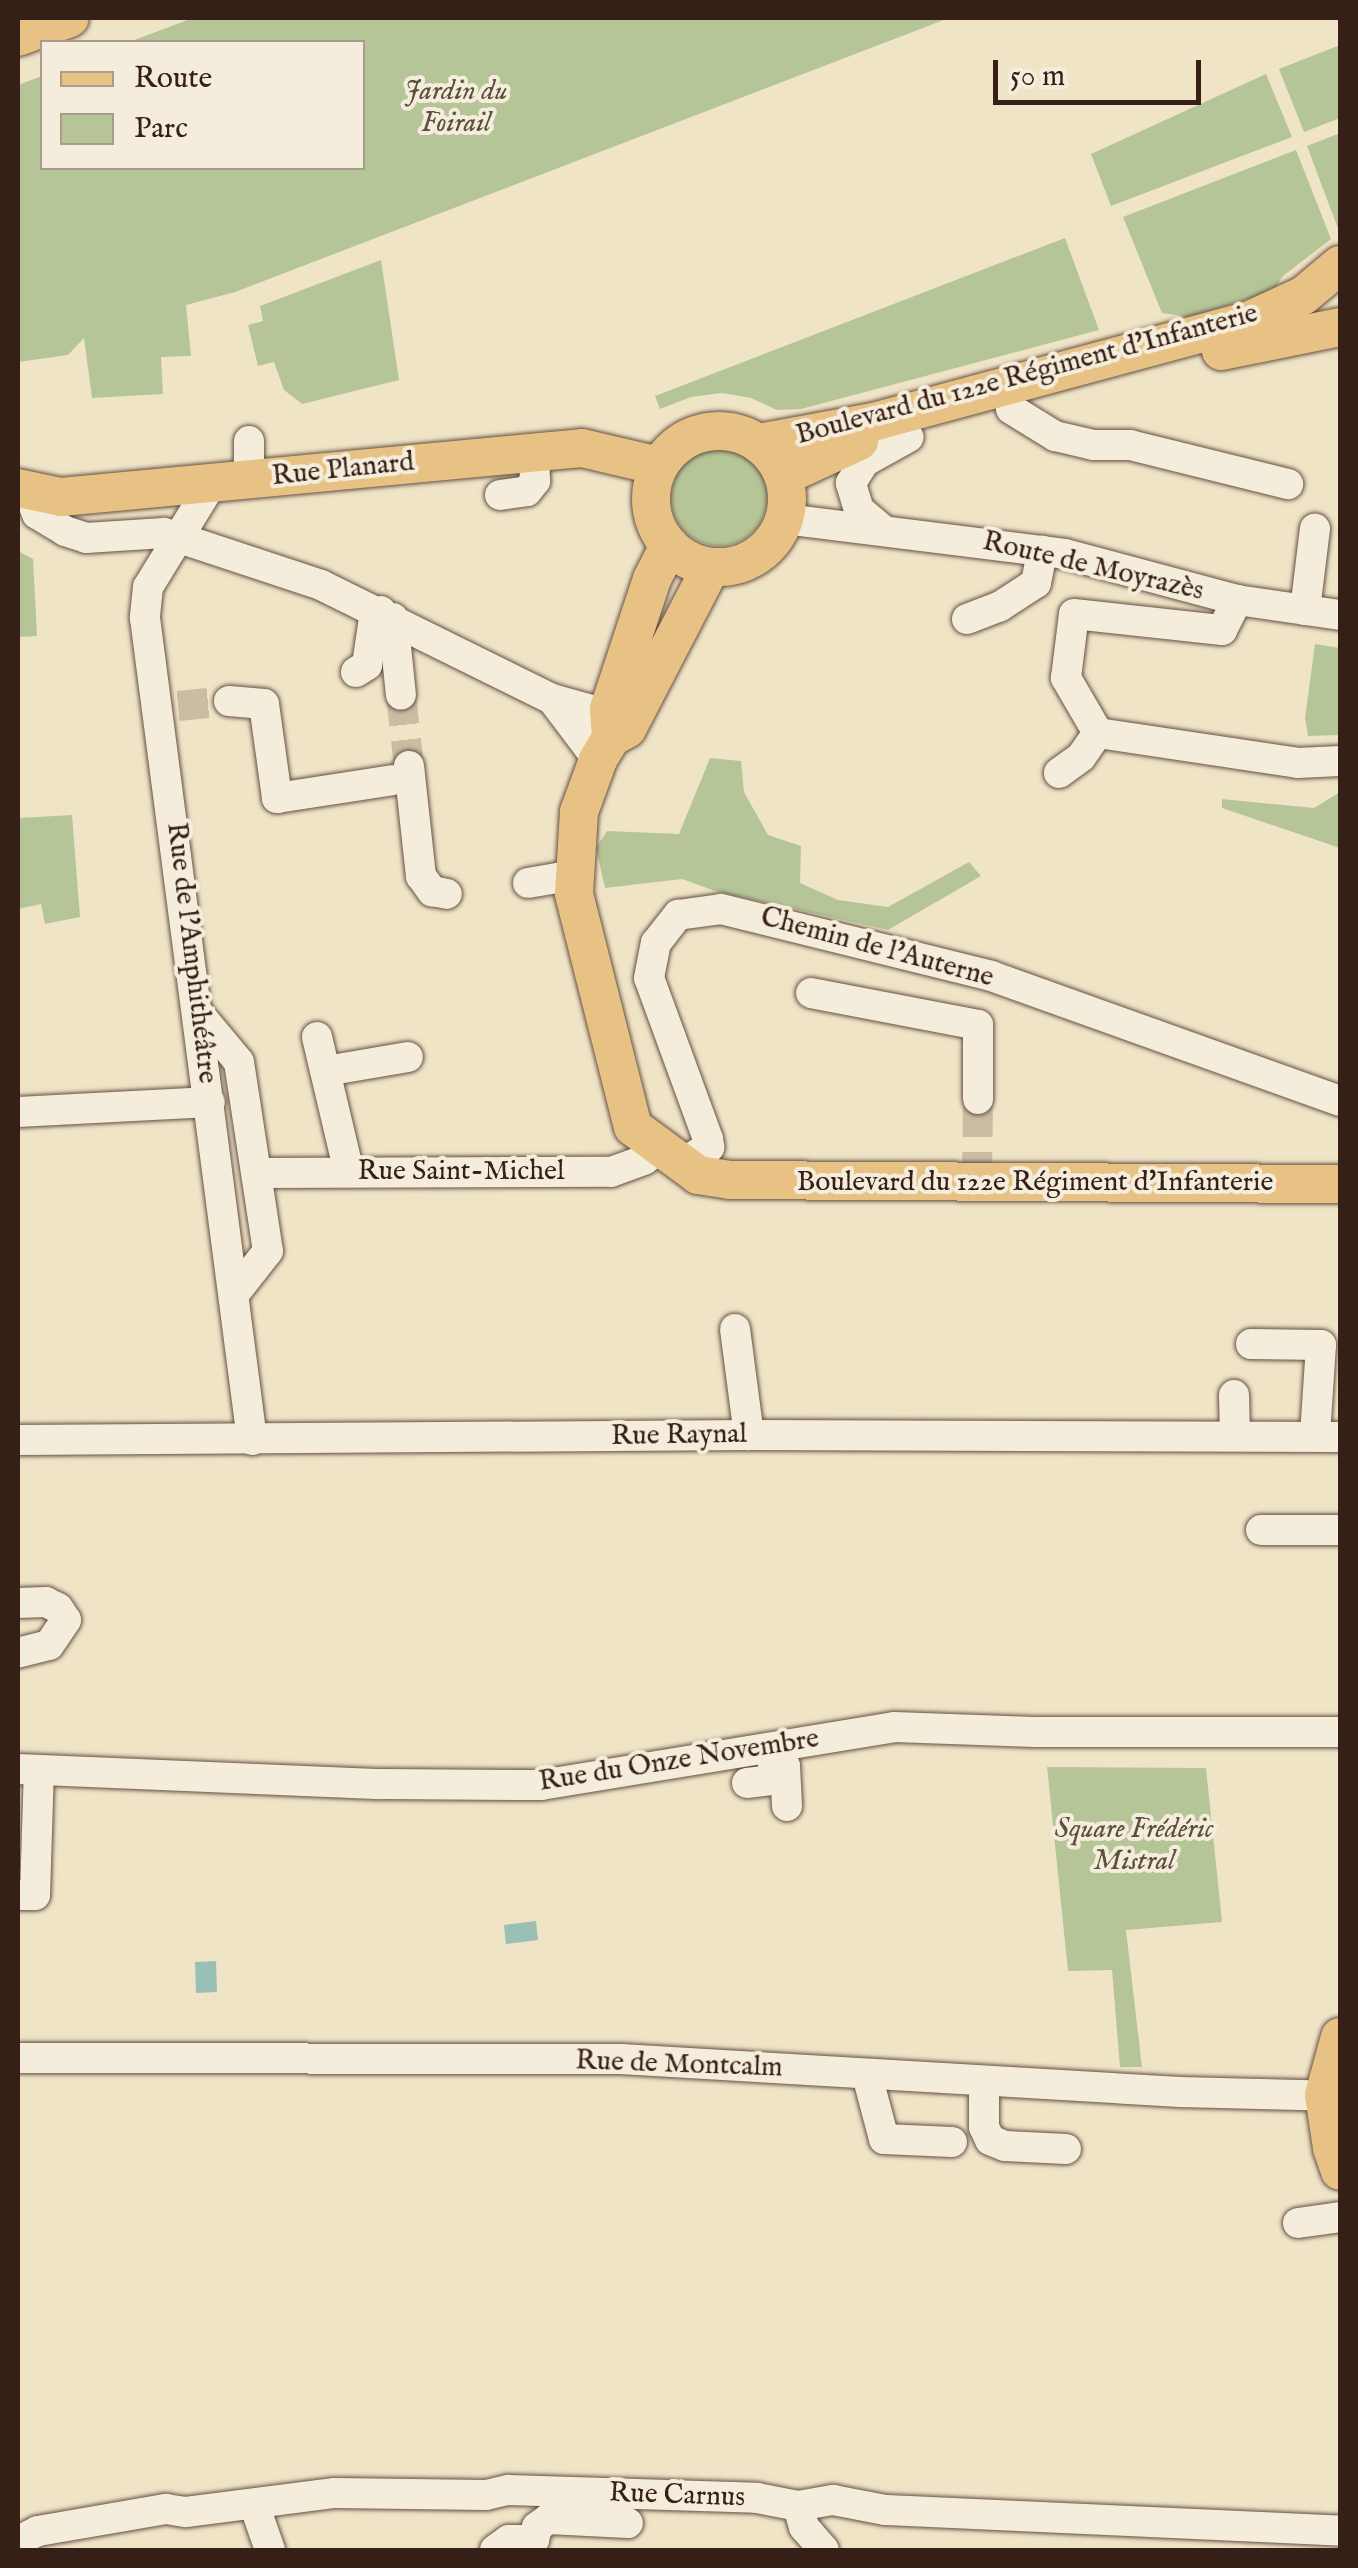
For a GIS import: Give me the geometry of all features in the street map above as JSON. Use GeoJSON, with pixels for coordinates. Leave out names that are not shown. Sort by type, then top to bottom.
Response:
{"type":"FeatureCollection","features":[{"type":"Feature","properties":{"kind":"main road"},"geometry":{"type":"LineString","coordinates":[[18,38],[70,18]]}},
{"type":"Feature","properties":{"kind":"main road","name":"Boulevard du 122e Régiment d'Infanterie"},"geometry":{"type":"LineString","coordinates":[[759,443],[873,422],[1248,321],[1304,295],[1340,265]]}},
{"type":"Feature","properties":{"kind":"main road","name":"Boulevard du 122e Régiment d'Infanterie"},"geometry":{"type":"LineString","coordinates":[[1254,342],[1340,290]]}},
{"type":"Feature","properties":{"kind":"main road","name":"Boulevard du 122e Régiment d'Infanterie"},"geometry":{"type":"LineString","coordinates":[[784,476],[877,435],[909,437],[1254,342],[1340,327]]}},
{"type":"Feature","properties":{"kind":"main road"},"geometry":{"type":"LineString","coordinates":[[728,431],[759,443],[784,476],[785,519],[769,546],[742,564],[711,567],[695,564],[668,546],[652,516],[653,482],[668,453],[696,434],[728,431]]}},
{"type":"Feature","properties":{"kind":"main road","name":"Rue Planard"},"geometry":{"type":"LineString","coordinates":[[22,488],[62,497],[250,480],[534,466],[582,448],[659,466]]}},
{"type":"Feature","properties":{"kind":"main road"},"geometry":{"type":"LineString","coordinates":[[662,1150],[616,1054],[585,948],[574,894],[579,812],[604,749],[627,729],[629,692],[652,579],[668,546]]}},
{"type":"Feature","properties":{"kind":"main road"},"geometry":{"type":"LineString","coordinates":[[629,692],[711,567]]}},
{"type":"Feature","properties":{"kind":"main road","name":"Boulevard du 122e Régiment d'Infanterie"},"geometry":{"type":"LineString","coordinates":[[662,1150],[698,1175],[729,1180],[1340,1184]]}},
{"type":"Feature","properties":{"kind":"main road"},"geometry":{"type":"LineString","coordinates":[[1340,2037],[1332,2095],[1332,2148],[1340,2171]]}},
{"type":"Feature","properties":{"kind":"street"},"geometry":{"type":"LineString","coordinates":[[1011,409],[1055,436],[1093,445],[1130,446],[1288,484]]}},
{"type":"Feature","properties":{"kind":"street"},"geometry":{"type":"LineString","coordinates":[[882,530],[859,510],[851,483],[864,462],[909,437]]}},
{"type":"Feature","properties":{"kind":"street"},"geometry":{"type":"LineString","coordinates":[[250,441],[250,480]]}},
{"type":"Feature","properties":{"kind":"street"},"geometry":{"type":"LineString","coordinates":[[500,495],[527,492],[534,466]]}},
{"type":"Feature","properties":{"kind":"street","name":"Rue de l'Amphithéâtre"},"geometry":{"type":"LineString","coordinates":[[212,484],[148,586],[144,618],[168,707],[198,1014],[252,1440]]}},
{"type":"Feature","properties":{"kind":"street","name":"Rue Planard"},"geometry":{"type":"LineString","coordinates":[[22,488],[37,514],[86,538],[164,532],[180,536],[387,615],[540,692],[592,710],[604,749]]}},
{"type":"Feature","properties":{"kind":"street","name":"Route de Moyrazès"},"geometry":{"type":"LineString","coordinates":[[785,519],[1042,552],[1236,600],[1340,615]]}},
{"type":"Feature","properties":{"kind":"street"},"geometry":{"type":"LineString","coordinates":[[1305,610],[1315,530]]}},
{"type":"Feature","properties":{"kind":"street"},"geometry":{"type":"LineString","coordinates":[[967,619],[999,607],[1036,583],[1042,552]]}},
{"type":"Feature","properties":{"kind":"street"},"geometry":{"type":"LineString","coordinates":[[1098,733],[1066,678],[1074,614],[1222,630],[1236,600]]}},
{"type":"Feature","properties":{"kind":"street"},"geometry":{"type":"LineString","coordinates":[[356,672],[367,665],[373,625],[387,615],[401,694]]}},
{"type":"Feature","properties":{"kind":"street"},"geometry":{"type":"LineString","coordinates":[[229,701],[264,704],[278,798],[401,773],[421,876],[432,892],[446,894]]}},
{"type":"Feature","properties":{"kind":"street"},"geometry":{"type":"LineString","coordinates":[[1098,733],[1298,763],[1340,760]]}},
{"type":"Feature","properties":{"kind":"street"},"geometry":{"type":"LineString","coordinates":[[1059,773],[1081,757],[1098,733]]}},
{"type":"Feature","properties":{"kind":"street"},"geometry":{"type":"LineString","coordinates":[[528,883],[575,875]]}},
{"type":"Feature","properties":{"kind":"street","name":"Chemin de l'Auterne"},"geometry":{"type":"LineString","coordinates":[[662,1150],[709,1148],[648,978],[656,943],[678,915],[721,908],[1008,982],[1340,1101]]}},
{"type":"Feature","properties":{"kind":"street"},"geometry":{"type":"LineString","coordinates":[[812,993],[978,1025],[978,1099]]}},
{"type":"Feature","properties":{"kind":"street"},"geometry":{"type":"LineString","coordinates":[[198,1014],[239,1062],[258,1173],[268,1251],[236,1292]]}},
{"type":"Feature","properties":{"kind":"street"},"geometry":{"type":"LineString","coordinates":[[317,1037],[349,1172]]}},
{"type":"Feature","properties":{"kind":"street"},"geometry":{"type":"LineString","coordinates":[[326,1070],[408,1057]]}},
{"type":"Feature","properties":{"kind":"street"},"geometry":{"type":"LineString","coordinates":[[18,1112],[210,1102]]}},
{"type":"Feature","properties":{"kind":"street","name":"Rue Saint-Michel"},"geometry":{"type":"LineString","coordinates":[[258,1173],[611,1172],[662,1150]]}},
{"type":"Feature","properties":{"kind":"street"},"geometry":{"type":"LineString","coordinates":[[735,1329],[749,1435]]}},
{"type":"Feature","properties":{"kind":"street"},"geometry":{"type":"LineString","coordinates":[[1251,1344],[1321,1345],[1328,1437]]}},
{"type":"Feature","properties":{"kind":"street"},"geometry":{"type":"LineString","coordinates":[[1234,1396],[1235,1436]]}},
{"type":"Feature","properties":{"kind":"street","name":"Rue Raynal"},"geometry":{"type":"LineString","coordinates":[[18,1440],[749,1435],[1328,1437]]}},
{"type":"Feature","properties":{"kind":"street"},"geometry":{"type":"LineString","coordinates":[[1261,1530],[1340,1530]]}},
{"type":"Feature","properties":{"kind":"street"},"geometry":{"type":"LineString","coordinates":[[18,1602],[46,1602],[58,1608],[66,1620],[49,1644],[18,1652]]}},
{"type":"Feature","properties":{"kind":"street","name":"Rue du Onze Novembre"},"geometry":{"type":"LineString","coordinates":[[28,1770],[300,1793],[544,1798],[894,1727],[1037,1732],[1340,1732]]}},
{"type":"Feature","properties":{"kind":"street"},"geometry":{"type":"LineString","coordinates":[[747,1784],[770,1780],[776,1748]]}},
{"type":"Feature","properties":{"kind":"street"},"geometry":{"type":"LineString","coordinates":[[776,1748],[785,1766],[788,1806]]}},
{"type":"Feature","properties":{"kind":"street"},"geometry":{"type":"LineString","coordinates":[[18,1895],[35,1895],[28,1770]]}},
{"type":"Feature","properties":{"kind":"street","name":"Rue de Montcalm"},"geometry":{"type":"LineString","coordinates":[[18,2058],[622,2059],[984,2082],[1332,2095]]}},
{"type":"Feature","properties":{"kind":"street"},"geometry":{"type":"LineString","coordinates":[[867,2075],[884,2139],[952,2142]]}},
{"type":"Feature","properties":{"kind":"street"},"geometry":{"type":"LineString","coordinates":[[984,2082],[984,2127],[990,2140],[1006,2146],[1066,2149]]}},
{"type":"Feature","properties":{"kind":"street"},"geometry":{"type":"LineString","coordinates":[[1298,2223],[1340,2218]]}},
{"type":"Feature","properties":{"kind":"street","name":"Rue Carnus"},"geometry":{"type":"LineString","coordinates":[[18,2541],[38,2531],[166,2509],[186,2512],[335,2494],[486,2494],[508,2490],[756,2498],[798,2506],[832,2500],[886,2510],[1340,2531]]}},
{"type":"Feature","properties":{"kind":"street"},"geometry":{"type":"LineString","coordinates":[[254,2504],[270,2550]]}},
{"type":"Feature","properties":{"kind":"street"},"geometry":{"type":"LineString","coordinates":[[798,2506],[804,2528],[824,2550]]}},
{"type":"Feature","properties":{"kind":"street"},"geometry":{"type":"LineString","coordinates":[[495,2550],[509,2540],[534,2540],[537,2527],[548,2519],[628,2523]]}},
{"type":"Feature","properties":{"kind":"green space","name":"Jardin du Foirail"},"geometry":{"type":"Polygon","coordinates":[[[193,18],[949,18],[235,292],[186,305],[191,356],[161,357],[163,394],[92,398],[84,338],[68,355],[18,362],[18,85],[40,77],[40,170],[365,170],[365,40],[134,40],[193,18]]]}},
{"type":"Feature","properties":{"kind":"green space"},"geometry":{"type":"Polygon","coordinates":[[[1340,45],[1340,118],[1304,132],[1279,69],[1340,45]]]}},
{"type":"Feature","properties":{"kind":"green space"},"geometry":{"type":"Polygon","coordinates":[[[1266,74],[1292,137],[1111,206],[1091,154],[1266,74]]]}},
{"type":"Feature","properties":{"kind":"green space"},"geometry":{"type":"Polygon","coordinates":[[[1340,133],[1340,234],[1307,146],[1340,133]]]}},
{"type":"Feature","properties":{"kind":"green space"},"geometry":{"type":"Polygon","coordinates":[[[1296,150],[1331,239],[1283,276],[1273,291],[1190,317],[1162,313],[1123,217],[1296,150]]]}},
{"type":"Feature","properties":{"kind":"green space"},"geometry":{"type":"Polygon","coordinates":[[[1065,238],[1099,330],[801,409],[777,410],[751,398],[722,393],[691,397],[660,409],[655,396],[1065,238]]]}},
{"type":"Feature","properties":{"kind":"green space"},"geometry":{"type":"Polygon","coordinates":[[[381,260],[399,380],[302,404],[284,390],[274,362],[258,366],[248,325],[263,321],[260,306],[381,260]]]}},
{"type":"Feature","properties":{"kind":"green space"},"geometry":{"type":"Polygon","coordinates":[[[719,450],[737,454],[753,464],[763,480],[767,498],[763,516],[753,532],[737,542],[719,546],[701,542],[685,532],[675,516],[671,498],[675,480],[685,464],[701,454],[719,450]]]}},
{"type":"Feature","properties":{"kind":"green space"},"geometry":{"type":"Polygon","coordinates":[[[18,551],[33,559],[37,636],[18,637],[18,551]]]}},
{"type":"Feature","properties":{"kind":"green space"},"geometry":{"type":"Polygon","coordinates":[[[1315,644],[1340,648],[1340,735],[1308,736],[1305,718],[1315,644]]]}},
{"type":"Feature","properties":{"kind":"green space"},"geometry":{"type":"Polygon","coordinates":[[[710,758],[741,761],[744,792],[768,835],[801,846],[800,883],[838,900],[888,907],[969,862],[981,876],[888,930],[715,891],[682,879],[605,888],[596,848],[607,831],[679,834],[710,758]]]}},
{"type":"Feature","properties":{"kind":"green space"},"geometry":{"type":"Polygon","coordinates":[[[18,766],[19,818],[72,815],[80,917],[45,924],[41,904],[18,909],[18,766]]]}},
{"type":"Feature","properties":{"kind":"green space"},"geometry":{"type":"Polygon","coordinates":[[[1340,792],[1340,848],[1222,808],[1222,799],[1314,808],[1340,792]]]}},
{"type":"Feature","properties":{"kind":"green space","name":"Square Frédéric Mistral"},"geometry":{"type":"Polygon","coordinates":[[[1047,1767],[1206,1768],[1222,1922],[1126,1930],[1142,2067],[1120,2067],[1112,1970],[1068,1971],[1047,1767]]]}},
{"type":"Feature","properties":{"kind":"water"},"geometry":{"type":"Polygon","coordinates":[[[536,1921],[538,1940],[506,1944],[504,1925],[536,1921]]]}},
{"type":"Feature","properties":{"kind":"water"},"geometry":{"type":"Polygon","coordinates":[[[216,1961],[217,1992],[196,1993],[195,1962],[216,1961]]]}},
{"type":"Feature","properties":{"kind":"tunnel"},"geometry":{"type":"LineString","coordinates":[[401,695],[409,766]]}},
{"type":"Feature","properties":{"kind":"tunnel"},"geometry":{"type":"LineString","coordinates":[[178,706],[229,701]]}},
{"type":"Feature","properties":{"kind":"tunnel"},"geometry":{"type":"LineString","coordinates":[[977,1182],[978,1099]]}}]}
